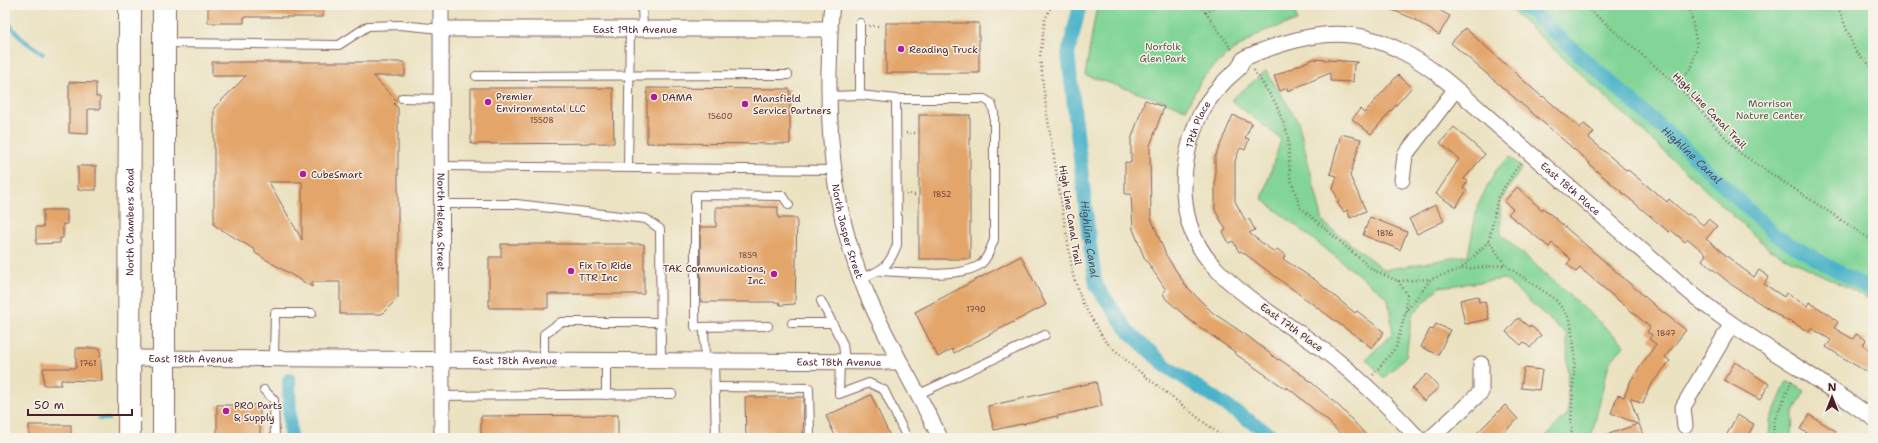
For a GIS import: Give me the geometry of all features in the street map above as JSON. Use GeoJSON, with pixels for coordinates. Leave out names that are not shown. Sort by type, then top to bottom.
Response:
{"type":"FeatureCollection","features":[{"type":"Feature","properties":{"kind":"main road","name":"North Chambers Road"},"geometry":{"type":"LineString","coordinates":[[129,438],[130,5]]}},
{"type":"Feature","properties":{"kind":"main road"},"geometry":{"type":"LineString","coordinates":[[164,5],[164,438]]}},
{"type":"Feature","properties":{"kind":"street","name":"North Helena Street"},"geometry":{"type":"LineString","coordinates":[[441,5],[440,166],[442,438]]}},
{"type":"Feature","properties":{"kind":"street","name":"North Jasper Street"},"geometry":{"type":"LineString","coordinates":[[832,5],[830,29],[829,121],[833,170],[842,219],[861,278],[899,362],[940,438]]}},
{"type":"Feature","properties":{"kind":"street","name":"East 19th Avenue"},"geometry":{"type":"LineString","coordinates":[[441,29],[830,29]]}},
{"type":"Feature","properties":{"kind":"street","name":"East 18th Place"},"geometry":{"type":"LineString","coordinates":[[1245,57],[1306,36],[1321,35],[1360,37],[1390,45],[1407,54],[1455,90],[1627,236],[1686,289],[1731,325],[1873,418]]}},
{"type":"Feature","properties":{"kind":"street","name":"17th Place"},"geometry":{"type":"LineString","coordinates":[[1186,204],[1183,179],[1187,153],[1200,115],[1209,99],[1238,69],[1245,57]]}},
{"type":"Feature","properties":{"kind":"street"},"geometry":{"type":"LineString","coordinates":[[1402,180],[1405,155],[1455,90]]}},
{"type":"Feature","properties":{"kind":"street","name":"East 17th Place"},"geometry":{"type":"LineString","coordinates":[[1186,204],[1194,236],[1208,260],[1242,292],[1328,353],[1365,384],[1418,438]]}},
{"type":"Feature","properties":{"kind":"street"},"geometry":{"type":"LineString","coordinates":[[1685,426],[1684,407],[1731,325]]}},
{"type":"Feature","properties":{"kind":"street","name":"East 18th Avenue"},"geometry":{"type":"LineString","coordinates":[[130,358],[899,362]]}},
{"type":"Feature","properties":{"kind":"street"},"geometry":{"type":"LineString","coordinates":[[1431,438],[1481,392],[1481,364]]}},
{"type":"Feature","properties":{"kind":"lane"},"geometry":{"type":"LineString","coordinates":[[628,167],[629,76],[636,29],[642,5]]}},
{"type":"Feature","properties":{"kind":"lane"},"geometry":{"type":"LineString","coordinates":[[860,95],[864,24]]}},
{"type":"Feature","properties":{"kind":"lane"},"geometry":{"type":"LineString","coordinates":[[164,43],[339,44],[368,26],[400,25],[441,29]]}},
{"type":"Feature","properties":{"kind":"lane"},"geometry":{"type":"LineString","coordinates":[[476,76],[788,75]]}},
{"type":"Feature","properties":{"kind":"lane"},"geometry":{"type":"LineString","coordinates":[[829,96],[860,95],[896,99],[984,99],[991,103],[994,112],[994,240],[986,257],[979,265],[964,270],[946,273],[881,271],[861,278]]}},
{"type":"Feature","properties":{"kind":"lane"},"geometry":{"type":"LineString","coordinates":[[402,98],[441,99]]}},
{"type":"Feature","properties":{"kind":"lane"},"geometry":{"type":"LineString","coordinates":[[881,271],[892,258],[897,244],[896,99]]}},
{"type":"Feature","properties":{"kind":"lane"},"geometry":{"type":"LineString","coordinates":[[440,166],[833,170]]}},
{"type":"Feature","properties":{"kind":"lane"},"geometry":{"type":"LineString","coordinates":[[768,326],[695,327],[695,195],[783,196],[788,205]]}},
{"type":"Feature","properties":{"kind":"lane"},"geometry":{"type":"LineString","coordinates":[[441,204],[516,204],[646,219],[660,229],[661,361]]}},
{"type":"Feature","properties":{"kind":"lane"},"geometry":{"type":"LineString","coordinates":[[821,301],[843,344],[840,394],[869,383],[884,390],[907,438]]}},
{"type":"Feature","properties":{"kind":"lane"},"geometry":{"type":"LineString","coordinates":[[274,358],[275,314],[312,313]]}},
{"type":"Feature","properties":{"kind":"lane"},"geometry":{"type":"LineString","coordinates":[[544,360],[544,334],[560,322],[660,322]]}},
{"type":"Feature","properties":{"kind":"lane"},"geometry":{"type":"LineString","coordinates":[[792,323],[832,323]]}},
{"type":"Feature","properties":{"kind":"lane"},"geometry":{"type":"LineString","coordinates":[[704,327],[715,387],[716,438]]}},
{"type":"Feature","properties":{"kind":"lane"},"geometry":{"type":"LineString","coordinates":[[917,395],[1045,335]]}},
{"type":"Feature","properties":{"kind":"lane"},"geometry":{"type":"LineString","coordinates":[[606,360],[606,395]]}},
{"type":"Feature","properties":{"kind":"lane"},"geometry":{"type":"LineString","coordinates":[[715,387],[809,388],[810,438]]}},
{"type":"Feature","properties":{"kind":"lane"},"geometry":{"type":"LineString","coordinates":[[264,390],[274,400],[275,438]]}},
{"type":"Feature","properties":{"kind":"lane"},"geometry":{"type":"LineString","coordinates":[[442,396],[672,394]]}},
{"type":"Feature","properties":{"kind":"path","name":"High Line Canal Trail"},"geometry":{"type":"LineString","coordinates":[[1052,5],[1045,19],[1040,57],[1046,108],[1073,275],[1083,304],[1105,341],[1135,368],[1224,438]]}},
{"type":"Feature","properties":{"kind":"path"},"geometry":{"type":"LineString","coordinates":[[1200,5],[1234,52],[1245,57],[1276,104],[1288,135],[1290,177],[1300,207],[1374,270],[1398,281],[1431,279],[1462,269],[1505,265]]}},
{"type":"Feature","properties":{"kind":"path"},"geometry":{"type":"LineString","coordinates":[[1206,13],[1216,5]]}},
{"type":"Feature","properties":{"kind":"path","name":"High Line Canal Trail"},"geometry":{"type":"LineString","coordinates":[[1584,5],[1677,85],[1740,154],[1873,240]]}},
{"type":"Feature","properties":{"kind":"path"},"geometry":{"type":"LineString","coordinates":[[1677,85],[1692,66],[1697,44],[1689,5]]}},
{"type":"Feature","properties":{"kind":"path"},"geometry":{"type":"LineString","coordinates":[[1834,5],[1840,12],[1855,51],[1873,68]]}},
{"type":"Feature","properties":{"kind":"path"},"geometry":{"type":"LineString","coordinates":[[864,24],[880,26]]}},
{"type":"Feature","properties":{"kind":"path"},"geometry":{"type":"LineString","coordinates":[[904,132],[915,132]]}},
{"type":"Feature","properties":{"kind":"path"},"geometry":{"type":"LineString","coordinates":[[1462,269],[1489,241],[1498,197],[1527,151]]}},
{"type":"Feature","properties":{"kind":"path"},"geometry":{"type":"LineString","coordinates":[[902,194],[916,195]]}},
{"type":"Feature","properties":{"kind":"path"},"geometry":{"type":"LineString","coordinates":[[1489,241],[1505,265],[1555,299],[1570,319],[1575,354],[1571,424],[1572,438]]}},
{"type":"Feature","properties":{"kind":"path"},"geometry":{"type":"LineString","coordinates":[[1406,311],[1431,279]]}},
{"type":"Feature","properties":{"kind":"path"},"geometry":{"type":"LineString","coordinates":[[1365,384],[1396,347],[1406,311],[1407,294],[1398,281]]}},
{"type":"Feature","properties":{"kind":"path"},"geometry":{"type":"LineString","coordinates":[[1773,438],[1774,421],[1798,368]]}},
{"type":"Feature","properties":{"kind":"green space","name":"Norfolk Glen Park"},"geometry":{"type":"Polygon","coordinates":[[[1097,5],[1294,5],[1297,21],[1264,31],[1228,54],[1202,78],[1186,109],[1085,75],[1097,5]]]}},
{"type":"Feature","properties":{"kind":"green space","name":"Morrison Nature Center"},"geometry":{"type":"Polygon","coordinates":[[[1502,5],[1873,5],[1873,302],[1855,291],[1770,250],[1514,12],[1502,5]]]}},
{"type":"Feature","properties":{"kind":"green space"},"geometry":{"type":"Polygon","coordinates":[[[1266,71],[1298,121],[1323,222],[1384,270],[1468,255],[1478,204],[1496,170],[1510,157],[1522,168],[1500,202],[1501,234],[1625,345],[1609,363],[1591,438],[1544,438],[1568,413],[1567,335],[1505,279],[1439,287],[1412,315],[1406,356],[1384,378],[1366,359],[1393,333],[1388,298],[1262,199],[1281,139],[1231,100],[1266,71]]]}},
{"type":"Feature","properties":{"kind":"green space"},"geometry":{"type":"Polygon","coordinates":[[[1787,381],[1805,391],[1793,413],[1792,438],[1769,438],[1770,421],[1787,381]]]}},
{"type":"Feature","properties":{"kind":"building"},"geometry":{"type":"Polygon","coordinates":[[[208,5],[323,5],[323,17],[244,17],[244,23],[208,23],[208,5]]]}},
{"type":"Feature","properties":{"kind":"building"},"geometry":{"type":"Polygon","coordinates":[[[1380,5],[1440,5],[1437,9],[1450,16],[1439,35],[1412,18],[1380,5]]]}},
{"type":"Feature","properties":{"kind":"building"},"geometry":{"type":"Polygon","coordinates":[[[886,23],[979,23],[979,73],[886,73],[886,23]]]}},
{"type":"Feature","properties":{"kind":"building"},"geometry":{"type":"Polygon","coordinates":[[[1465,28],[1542,97],[1543,96],[1580,128],[1584,124],[1594,132],[1589,138],[1627,171],[1628,170],[1667,202],[1669,199],[1687,215],[1689,214],[1703,225],[1708,219],[1717,226],[1706,239],[1739,266],[1754,277],[1759,270],[1769,277],[1764,284],[1784,297],[1786,293],[1807,306],[1809,302],[1838,322],[1834,328],[1853,339],[1856,334],[1866,340],[1863,345],[1873,353],[1873,376],[1826,347],[1831,340],[1811,328],[1809,332],[1790,321],[1789,322],[1732,285],[1702,260],[1706,254],[1688,239],[1685,242],[1671,230],[1669,232],[1599,173],[1589,164],[1590,163],[1451,43],[1465,28]]]}},
{"type":"Feature","properties":{"kind":"building"},"geometry":{"type":"Polygon","coordinates":[[[1313,59],[1358,62],[1354,64],[1353,82],[1330,81],[1330,73],[1288,91],[1287,88],[1280,91],[1274,76],[1313,59]]]}},
{"type":"Feature","properties":{"kind":"building"},"geometry":{"type":"Polygon","coordinates":[[[212,62],[405,62],[405,76],[373,76],[397,101],[394,104],[398,108],[398,298],[382,314],[340,314],[340,282],[312,282],[312,287],[255,253],[255,250],[214,225],[214,108],[246,76],[212,76],[212,62]],[[269,182],[302,240],[302,182],[269,182]]]}},
{"type":"Feature","properties":{"kind":"building"},"geometry":{"type":"Polygon","coordinates":[[[1398,75],[1412,87],[1371,134],[1352,119],[1360,109],[1364,113],[1398,75]]]}},
{"type":"Feature","properties":{"kind":"building"},"geometry":{"type":"Polygon","coordinates":[[[69,82],[96,83],[96,97],[100,97],[100,109],[88,109],[88,134],[69,133],[69,82]]]}},
{"type":"Feature","properties":{"kind":"building"},"geometry":{"type":"Polygon","coordinates":[[[471,88],[613,88],[614,143],[471,144],[471,88]]]}},
{"type":"Feature","properties":{"kind":"building"},"geometry":{"type":"Polygon","coordinates":[[[647,88],[790,89],[790,144],[647,143],[647,88]]]}},
{"type":"Feature","properties":{"kind":"building"},"geometry":{"type":"Polygon","coordinates":[[[1145,100],[1164,107],[1150,146],[1151,218],[1166,255],[1186,286],[1213,313],[1249,337],[1278,360],[1279,359],[1305,377],[1340,407],[1369,438],[1344,438],[1328,421],[1287,387],[1286,389],[1234,353],[1235,352],[1191,321],[1166,299],[1163,293],[1166,290],[1144,257],[1133,229],[1131,194],[1125,194],[1125,162],[1131,163],[1131,140],[1145,100]]]}},
{"type":"Feature","properties":{"kind":"building"},"geometry":{"type":"Polygon","coordinates":[[[919,115],[970,115],[970,259],[919,259],[919,115]]]}},
{"type":"Feature","properties":{"kind":"building"},"geometry":{"type":"Polygon","coordinates":[[[1233,115],[1252,123],[1245,138],[1249,139],[1245,150],[1240,148],[1235,161],[1235,201],[1245,220],[1249,219],[1255,230],[1249,233],[1274,252],[1277,249],[1286,255],[1283,259],[1315,280],[1355,313],[1357,311],[1384,332],[1372,348],[1241,251],[1239,252],[1233,241],[1229,243],[1223,232],[1226,230],[1215,210],[1215,157],[1233,115]]]}},
{"type":"Feature","properties":{"kind":"building"},"geometry":{"type":"Polygon","coordinates":[[[1454,127],[1485,154],[1464,179],[1468,181],[1463,188],[1467,190],[1456,207],[1436,194],[1459,159],[1440,143],[1454,127]]]}},
{"type":"Feature","properties":{"kind":"building"},"geometry":{"type":"Polygon","coordinates":[[[1341,134],[1361,139],[1350,176],[1366,211],[1350,218],[1347,210],[1344,212],[1337,203],[1339,202],[1333,189],[1337,176],[1330,174],[1341,134]]]}},
{"type":"Feature","properties":{"kind":"building"},"geometry":{"type":"Polygon","coordinates":[[[78,166],[96,166],[96,190],[78,190],[78,166]]]}},
{"type":"Feature","properties":{"kind":"building"},"geometry":{"type":"Polygon","coordinates":[[[1517,187],[1660,310],[1686,330],[1665,357],[1670,361],[1650,386],[1643,404],[1630,398],[1644,438],[1603,438],[1603,436],[1638,424],[1611,413],[1618,395],[1624,397],[1631,380],[1656,344],[1649,339],[1652,335],[1647,332],[1650,327],[1580,268],[1576,272],[1567,264],[1571,259],[1552,243],[1549,247],[1508,214],[1513,209],[1504,202],[1517,187]]]}},
{"type":"Feature","properties":{"kind":"building"},"geometry":{"type":"Polygon","coordinates":[[[1435,205],[1444,221],[1417,234],[1409,219],[1435,205]]]}},
{"type":"Feature","properties":{"kind":"building"},"geometry":{"type":"Polygon","coordinates":[[[716,207],[778,207],[778,218],[797,218],[795,304],[780,305],[779,302],[701,302],[700,227],[716,227],[716,207]]]}},
{"type":"Feature","properties":{"kind":"building"},"geometry":{"type":"Polygon","coordinates":[[[43,210],[67,210],[67,224],[63,224],[63,238],[60,238],[60,243],[36,244],[36,227],[43,227],[43,210]]]}},
{"type":"Feature","properties":{"kind":"building"},"geometry":{"type":"Polygon","coordinates":[[[1370,217],[1407,232],[1400,250],[1363,235],[1370,217]]]}},
{"type":"Feature","properties":{"kind":"building"},"geometry":{"type":"Polygon","coordinates":[[[501,244],[644,244],[644,294],[548,294],[548,308],[489,308],[489,257],[501,257],[501,244]]]}},
{"type":"Feature","properties":{"kind":"building"},"geometry":{"type":"Polygon","coordinates":[[[1021,256],[1046,305],[954,353],[952,349],[938,357],[915,312],[1021,256]]]}},
{"type":"Feature","properties":{"kind":"building"},"geometry":{"type":"Polygon","coordinates":[[[1478,296],[1479,302],[1485,301],[1489,319],[1465,324],[1460,300],[1478,296]]]}},
{"type":"Feature","properties":{"kind":"building"},"geometry":{"type":"Polygon","coordinates":[[[1518,318],[1529,327],[1530,325],[1541,335],[1530,348],[1524,342],[1521,345],[1506,332],[1518,318]]]}},
{"type":"Feature","properties":{"kind":"building"},"geometry":{"type":"Polygon","coordinates":[[[1436,324],[1450,330],[1438,355],[1421,347],[1430,329],[1433,330],[1436,324]]]}},
{"type":"Feature","properties":{"kind":"building"},"geometry":{"type":"Polygon","coordinates":[[[76,348],[100,348],[102,381],[61,380],[61,385],[44,385],[43,368],[76,368],[76,348]]]}},
{"type":"Feature","properties":{"kind":"building"},"geometry":{"type":"Polygon","coordinates":[[[1735,362],[1769,384],[1760,400],[1724,380],[1735,362]]]}},
{"type":"Feature","properties":{"kind":"building"},"geometry":{"type":"Polygon","coordinates":[[[1524,368],[1542,370],[1539,390],[1521,388],[1524,368]]]}},
{"type":"Feature","properties":{"kind":"building"},"geometry":{"type":"Polygon","coordinates":[[[1427,374],[1439,387],[1424,401],[1412,388],[1427,374]]]}},
{"type":"Feature","properties":{"kind":"building"},"geometry":{"type":"Polygon","coordinates":[[[1096,382],[1102,406],[994,430],[988,406],[1096,382]]]}},
{"type":"Feature","properties":{"kind":"building"},"geometry":{"type":"Polygon","coordinates":[[[871,395],[891,438],[836,438],[826,416],[871,395]]]}},
{"type":"Feature","properties":{"kind":"building"},"geometry":{"type":"Polygon","coordinates":[[[745,397],[804,397],[803,438],[746,438],[745,397]]]}},
{"type":"Feature","properties":{"kind":"building"},"geometry":{"type":"Polygon","coordinates":[[[217,405],[260,405],[260,438],[217,438],[217,405]]]}},
{"type":"Feature","properties":{"kind":"building"},"geometry":{"type":"Polygon","coordinates":[[[1505,405],[1518,419],[1497,438],[1472,438],[1505,405]]]}},
{"type":"Feature","properties":{"kind":"building"},"geometry":{"type":"Polygon","coordinates":[[[618,415],[618,438],[481,438],[481,416],[618,415]]]}},
{"type":"Feature","properties":{"kind":"building"},"geometry":{"type":"Polygon","coordinates":[[[1737,415],[1754,424],[1747,438],[1725,438],[1737,415]]]}},
{"type":"Feature","properties":{"kind":"building"},"geometry":{"type":"Polygon","coordinates":[[[1809,415],[1836,431],[1832,438],[1804,438],[1807,433],[1800,429],[1809,415]]]}},
{"type":"Feature","properties":{"kind":"building"},"geometry":{"type":"Polygon","coordinates":[[[29,425],[71,425],[71,438],[29,438],[29,425]]]}},
{"type":"Feature","properties":{"kind":"waterway","name":"Highline Canal"},"geometry":{"type":"LineString","coordinates":[[1080,5],[1068,54],[1089,238],[1096,285],[1127,330],[1167,367],[1276,438]]}},
{"type":"Feature","properties":{"kind":"waterway","name":"Highline Canal"},"geometry":{"type":"LineString","coordinates":[[1519,5],[1531,12],[1684,147],[1776,236],[1873,291]]}},
{"type":"Feature","properties":{"kind":"waterway"},"geometry":{"type":"LineString","coordinates":[[5,19],[22,39],[43,54]]}},
{"type":"Feature","properties":{"kind":"waterway"},"geometry":{"type":"LineString","coordinates":[[289,380],[290,438]]}},
{"type":"Feature","properties":{"kind":"waterway"},"geometry":{"type":"LineString","coordinates":[[99,419],[109,419]]}},
{"type":"Feature","properties":{"kind":"place","name":"Reading Truck"},"geometry":{"type":"Point","coordinates":[901,49]}},
{"type":"Feature","properties":{"kind":"place","name":"DAMA"},"geometry":{"type":"Point","coordinates":[654,97]}},
{"type":"Feature","properties":{"kind":"place","name":"Premier Environmental LLC"},"geometry":{"type":"Point","coordinates":[488,102]}},
{"type":"Feature","properties":{"kind":"place","name":"Mansfield Service Partners"},"geometry":{"type":"Point","coordinates":[745,104]}},
{"type":"Feature","properties":{"kind":"place","name":"CubeSmart"},"geometry":{"type":"Point","coordinates":[303,174]}},
{"type":"Feature","properties":{"kind":"place","name":"Fix To Ride TTR Inc"},"geometry":{"type":"Point","coordinates":[571,271]}},
{"type":"Feature","properties":{"kind":"place","name":"TAK Communications, Inc."},"geometry":{"type":"Point","coordinates":[774,274]}},
{"type":"Feature","properties":{"kind":"place","name":"PRO Parts & Supply"},"geometry":{"type":"Point","coordinates":[226,411]}}]}
